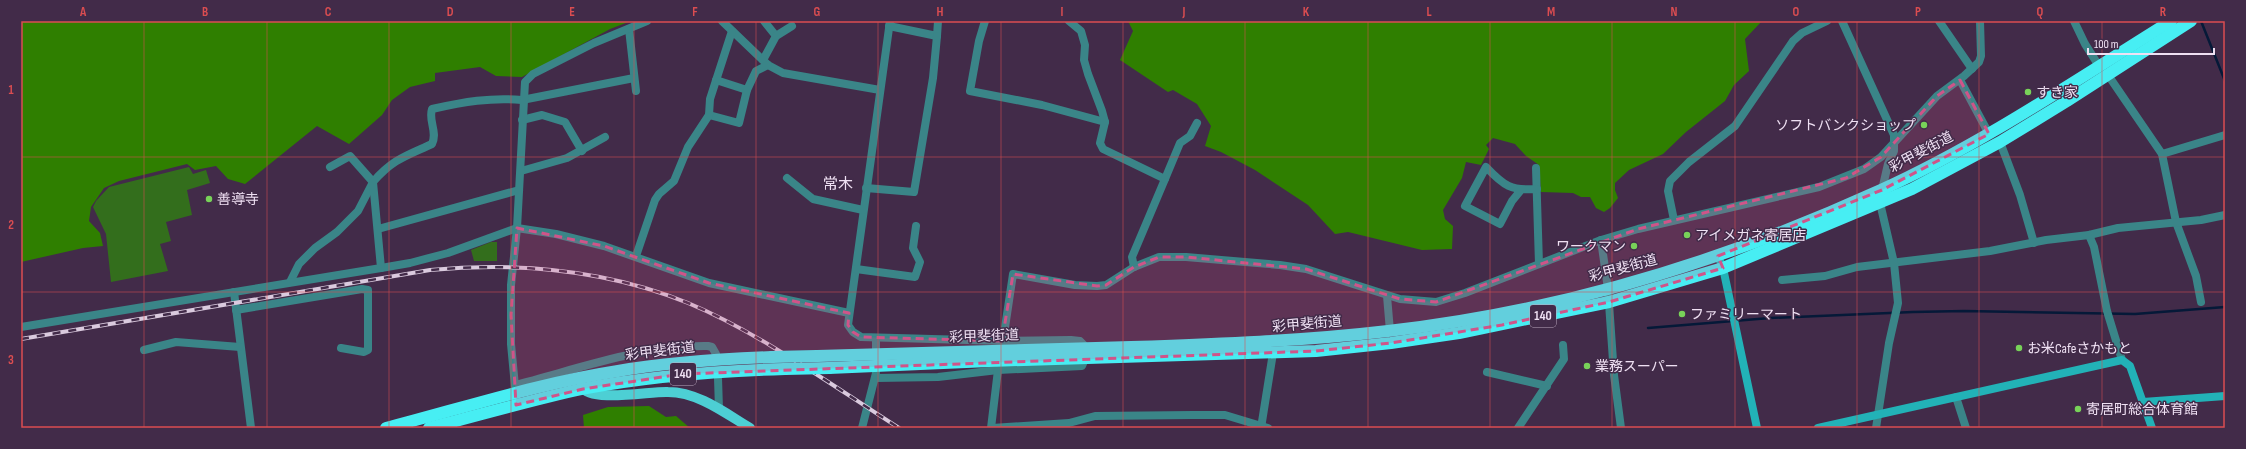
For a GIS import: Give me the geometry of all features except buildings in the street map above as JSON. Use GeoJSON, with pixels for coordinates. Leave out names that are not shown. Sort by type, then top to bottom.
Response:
{"type":"FeatureCollection","features":[{"type":"Feature","properties":{"kind":"highway","name":"彩甲斐街道"},"geometry":{"type":"LineString","coordinates":[[581,384],[682,374],[989,361],[1274,342],[1390,331],[1502,314],[1608,289],[1718,256],[1882,190],[1989,134],[2171,21]]}},
{"type":"Feature","properties":{"kind":"highway","name":"彩甲斐街道"},"geometry":{"type":"LineString","coordinates":[[386,428],[516,395],[581,384],[663,365],[772,357],[817,356],[1273,353],[1316,351],[1420,339],[1502,325],[1609,302],[1723,268],[1919,186],[2000,142],[2191,21]]}},
{"type":"Feature","properties":{"kind":"highway","name":"彩甲斐街道"},"geometry":{"type":"LineString","coordinates":[[429,428],[516,395]]}},
{"type":"Feature","properties":{"kind":"main road"},"geometry":{"type":"LineString","coordinates":[[581,384],[592,394],[679,393],[695,396],[750,428]]}},
{"type":"Feature","properties":{"kind":"street"},"geometry":{"type":"LineString","coordinates":[[647,21],[594,43],[533,74],[525,82],[522,100],[521,171],[511,285],[511,344],[516,395],[605,360],[659,349],[708,346],[712,347],[716,354]]}},
{"type":"Feature","properties":{"kind":"street"},"geometry":{"type":"LineString","coordinates":[[722,21],[766,63],[783,73],[880,90]]}},
{"type":"Feature","properties":{"kind":"street"},"geometry":{"type":"LineString","coordinates":[[764,21],[776,36]]}},
{"type":"Feature","properties":{"kind":"street"},"geometry":{"type":"LineString","coordinates":[[866,188],[914,192],[933,78],[938,21]]}},
{"type":"Feature","properties":{"kind":"street"},"geometry":{"type":"LineString","coordinates":[[985,21],[979,41],[970,91],[1042,106],[1105,122]]}},
{"type":"Feature","properties":{"kind":"street"},"geometry":{"type":"LineString","coordinates":[[1069,21],[1080,31],[1085,45],[1084,60],[1105,122],[1100,143],[1103,149],[1165,179]]}},
{"type":"Feature","properties":{"kind":"street"},"geometry":{"type":"LineString","coordinates":[[1674,220],[1668,191],[1670,181],[1689,162],[1736,126],[1792,41],[1802,33],[1827,21]]}},
{"type":"Feature","properties":{"kind":"street"},"geometry":{"type":"LineString","coordinates":[[1842,21],[1895,142],[1882,190]]}},
{"type":"Feature","properties":{"kind":"street"},"geometry":{"type":"LineString","coordinates":[[1939,21],[1972,69]]}},
{"type":"Feature","properties":{"kind":"street"},"geometry":{"type":"LineString","coordinates":[[1002,341],[1013,274],[1075,285],[1097,286],[1106,285],[1134,267],[1159,257],[1186,257],[1280,264],[1306,269],[1387,296],[1418,302],[1436,302],[1465,293],[1601,240],[1674,220],[1819,187],[1846,178],[1864,169],[1881,156],[1937,96],[1960,80],[1980,62],[1982,56],[1980,21]]}},
{"type":"Feature","properties":{"kind":"street"},"geometry":{"type":"LineString","coordinates":[[2074,21],[2085,44],[2099,66]]}},
{"type":"Feature","properties":{"kind":"street"},"geometry":{"type":"LineString","coordinates":[[862,428],[876,375],[945,376],[998,370],[1068,368],[1082,366],[1086,354],[1080,341],[1002,341],[861,337],[852,332],[848,325],[890,23],[937,36]]}},
{"type":"Feature","properties":{"kind":"street"},"geometry":{"type":"LineString","coordinates":[[709,115],[739,123],[747,90],[756,71],[766,63],[776,36],[792,26]]}},
{"type":"Feature","properties":{"kind":"street"},"geometry":{"type":"LineString","coordinates":[[629,29],[636,90]]}},
{"type":"Feature","properties":{"kind":"street"},"geometry":{"type":"LineString","coordinates":[[636,256],[655,200],[659,194],[674,181],[688,147],[709,115],[710,99],[732,31]]}},
{"type":"Feature","properties":{"kind":"street"},"geometry":{"type":"LineString","coordinates":[[2108,75],[2162,154],[2176,222],[2194,271],[2201,302]]}},
{"type":"Feature","properties":{"kind":"street"},"geometry":{"type":"LineString","coordinates":[[290,282],[299,264],[315,248],[337,232],[358,210],[373,182],[386,167],[396,159],[432,144],[436,137],[431,113],[432,109],[474,100],[503,98],[522,100],[634,78]]}},
{"type":"Feature","properties":{"kind":"street"},"geometry":{"type":"LineString","coordinates":[[716,80],[747,90]]}},
{"type":"Feature","properties":{"kind":"street"},"geometry":{"type":"LineString","coordinates":[[1960,80],[1989,134]]}},
{"type":"Feature","properties":{"kind":"street"},"geometry":{"type":"LineString","coordinates":[[522,120],[542,114],[565,122],[582,151]]}},
{"type":"Feature","properties":{"kind":"street"},"geometry":{"type":"LineString","coordinates":[[1134,267],[1132,257],[1180,143],[1190,136],[1197,123]]}},
{"type":"Feature","properties":{"kind":"street"},"geometry":{"type":"LineString","coordinates":[[2162,154],[2225,135]]}},
{"type":"Feature","properties":{"kind":"street"},"geometry":{"type":"LineString","coordinates":[[521,171],[552,164],[582,151],[606,137]]}},
{"type":"Feature","properties":{"kind":"street"},"geometry":{"type":"LineString","coordinates":[[2000,142],[2020,195],[2034,243]]}},
{"type":"Feature","properties":{"kind":"street"},"geometry":{"type":"LineString","coordinates":[[330,167],[350,156],[373,182],[381,268]]}},
{"type":"Feature","properties":{"kind":"street"},"geometry":{"type":"LineString","coordinates":[[1521,190],[1512,201],[1500,224],[1465,206],[1486,167],[1507,186],[1521,190],[1537,189]]}},
{"type":"Feature","properties":{"kind":"street"},"geometry":{"type":"LineString","coordinates":[[1536,168],[1539,264]]}},
{"type":"Feature","properties":{"kind":"street"},"geometry":{"type":"LineString","coordinates":[[786,178],[813,199],[863,210]]}},
{"type":"Feature","properties":{"kind":"street"},"geometry":{"type":"LineString","coordinates":[[378,228],[519,190]]}},
{"type":"Feature","properties":{"kind":"street"},"geometry":{"type":"LineString","coordinates":[[1876,428],[1889,342],[1898,303],[1894,263],[1880,203]]}},
{"type":"Feature","properties":{"kind":"street"},"geometry":{"type":"LineString","coordinates":[[1782,280],[1825,276],[1857,267],[1990,251],[2089,235],[2118,228],[2201,220],[2225,215]]}},
{"type":"Feature","properties":{"kind":"street"},"geometry":{"type":"LineString","coordinates":[[856,269],[916,277],[920,262],[913,248],[916,226]]}},
{"type":"Feature","properties":{"kind":"street"},"geometry":{"type":"LineString","coordinates":[[21,327],[410,263],[448,253],[517,228],[556,234],[636,256],[708,283],[849,313]]}},
{"type":"Feature","properties":{"kind":"street"},"geometry":{"type":"LineString","coordinates":[[2089,235],[2094,247],[2107,311],[2122,360],[2130,366],[2152,428]]}},
{"type":"Feature","properties":{"kind":"street"},"geometry":{"type":"LineString","coordinates":[[1601,240],[1608,289],[1614,375],[1621,428]]}},
{"type":"Feature","properties":{"kind":"street"},"geometry":{"type":"LineString","coordinates":[[1718,256],[1723,268],[1757,428]]}},
{"type":"Feature","properties":{"kind":"street"},"geometry":{"type":"LineString","coordinates":[[236,310],[362,289],[368,290],[368,350],[364,352],[341,348]]}},
{"type":"Feature","properties":{"kind":"street"},"geometry":{"type":"LineString","coordinates":[[234,292],[251,428]]}},
{"type":"Feature","properties":{"kind":"street"},"geometry":{"type":"LineString","coordinates":[[1387,296],[1390,331]]}},
{"type":"Feature","properties":{"kind":"street"},"geometry":{"type":"LineString","coordinates":[[876,338],[876,348]]}},
{"type":"Feature","properties":{"kind":"street"},"geometry":{"type":"LineString","coordinates":[[144,350],[176,342],[240,347]]}},
{"type":"Feature","properties":{"kind":"street"},"geometry":{"type":"LineString","coordinates":[[1518,428],[1564,359],[1563,346]]}},
{"type":"Feature","properties":{"kind":"street"},"geometry":{"type":"LineString","coordinates":[[998,370],[991,428],[1069,423],[1095,416],[1225,415],[1263,428],[1273,353]]}},
{"type":"Feature","properties":{"kind":"street"},"geometry":{"type":"LineString","coordinates":[[1818,428],[2122,360]]}},
{"type":"Feature","properties":{"kind":"street"},"geometry":{"type":"LineString","coordinates":[[1487,372],[1547,386]]}},
{"type":"Feature","properties":{"kind":"street"},"geometry":{"type":"LineString","coordinates":[[718,378],[719,409]]}},
{"type":"Feature","properties":{"kind":"street"},"geometry":{"type":"LineString","coordinates":[[2143,402],[2225,396]]}},
{"type":"Feature","properties":{"kind":"street"},"geometry":{"type":"LineString","coordinates":[[1956,397],[1966,428]]}},
{"type":"Feature","properties":{"kind":"highlighted area"},"geometry":{"type":"Polygon","coordinates":[[[1960,80],[1989,134],[1882,190],[1718,256],[1723,268],[1609,302],[1502,325],[1391,343],[1316,351],[682,374],[583,389],[516,405],[511,315],[517,228],[604,246],[709,283],[849,313],[848,325],[853,332],[861,337],[1002,341],[1013,274],[1097,286],[1106,285],[1134,267],[1159,257],[1186,257],[1306,269],[1400,299],[1436,302],[1638,229],[1846,178],[1881,157],[1937,96],[1960,80]]]}},
{"type":"Feature","properties":{"kind":"green space"},"geometry":{"type":"Polygon","coordinates":[[[21,21],[631,21],[610,29],[522,77],[496,76],[480,67],[435,73],[435,81],[410,87],[392,100],[382,115],[349,144],[317,126],[245,184],[228,179],[216,166],[195,170],[187,164],[119,181],[104,188],[91,207],[89,221],[100,233],[103,246],[83,248],[21,262],[21,21]]]}},
{"type":"Feature","properties":{"kind":"green space"},"geometry":{"type":"Polygon","coordinates":[[[1128,21],[1762,21],[1745,39],[1749,71],[1734,85],[1725,101],[1686,132],[1663,154],[1629,170],[1615,183],[1615,190],[1618,198],[1610,208],[1604,212],[1596,208],[1590,197],[1581,197],[1573,193],[1541,192],[1539,165],[1526,156],[1515,144],[1493,138],[1486,145],[1489,149],[1481,165],[1466,162],[1462,178],[1443,210],[1445,219],[1453,226],[1452,249],[1422,250],[1348,232],[1335,234],[1308,205],[1255,170],[1221,152],[1205,146],[1211,126],[1197,104],[1173,90],[1168,92],[1120,60],[1133,31],[1128,21]]]}},
{"type":"Feature","properties":{"kind":"green space"},"geometry":{"type":"Polygon","coordinates":[[[189,167],[193,174],[206,170],[210,183],[187,190],[192,215],[166,222],[171,241],[160,244],[168,271],[111,282],[106,234],[93,207],[96,201],[109,187],[189,167]]]}},
{"type":"Feature","properties":{"kind":"green space"},"geometry":{"type":"Polygon","coordinates":[[[491,242],[497,242],[497,261],[474,261],[471,250],[491,242]]]}},
{"type":"Feature","properties":{"kind":"green space"},"geometry":{"type":"Polygon","coordinates":[[[649,406],[666,417],[676,416],[690,428],[584,428],[583,415],[608,407],[649,406]]]}},
{"type":"Feature","properties":{"kind":"waterway"},"geometry":{"type":"LineString","coordinates":[[2201,21],[2225,81]]}},
{"type":"Feature","properties":{"kind":"waterway"},"geometry":{"type":"LineString","coordinates":[[1648,328],[1770,318],[1913,312],[1964,311],[2135,314],[2225,307]]}},
{"type":"Feature","properties":{"kind":"railway"},"geometry":{"type":"LineString","coordinates":[[21,339],[430,270],[496,267],[562,271],[626,283],[688,303],[715,315],[796,361],[899,428]]}},
{"type":"Feature","properties":{"kind":"place","name":"すき家"},"geometry":{"type":"Point","coordinates":[2028,92]}},
{"type":"Feature","properties":{"kind":"place","name":"ソフトバンクショップ"},"geometry":{"type":"Point","coordinates":[1924,125]}},
{"type":"Feature","properties":{"kind":"place","name":"善導寺"},"geometry":{"type":"Point","coordinates":[209,199]}},
{"type":"Feature","properties":{"kind":"place","name":"アイメガネ寄居店"},"geometry":{"type":"Point","coordinates":[1687,235]}},
{"type":"Feature","properties":{"kind":"place","name":"ワークマン"},"geometry":{"type":"Point","coordinates":[1634,246]}},
{"type":"Feature","properties":{"kind":"place","name":"ファミリーマート"},"geometry":{"type":"Point","coordinates":[1682,314]}},
{"type":"Feature","properties":{"kind":"place","name":"お米Cafeさかもと"},"geometry":{"type":"Point","coordinates":[2019,348]}},
{"type":"Feature","properties":{"kind":"place","name":"業務スーパー"},"geometry":{"type":"Point","coordinates":[1587,366]}},
{"type":"Feature","properties":{"kind":"place","name":"寄居町総合体育館"},"geometry":{"type":"Point","coordinates":[2078,409]}},
{"type":"Feature","properties":{"kind":"district","name":"常木"},"geometry":{"type":"Point","coordinates":[838,184]}}]}
